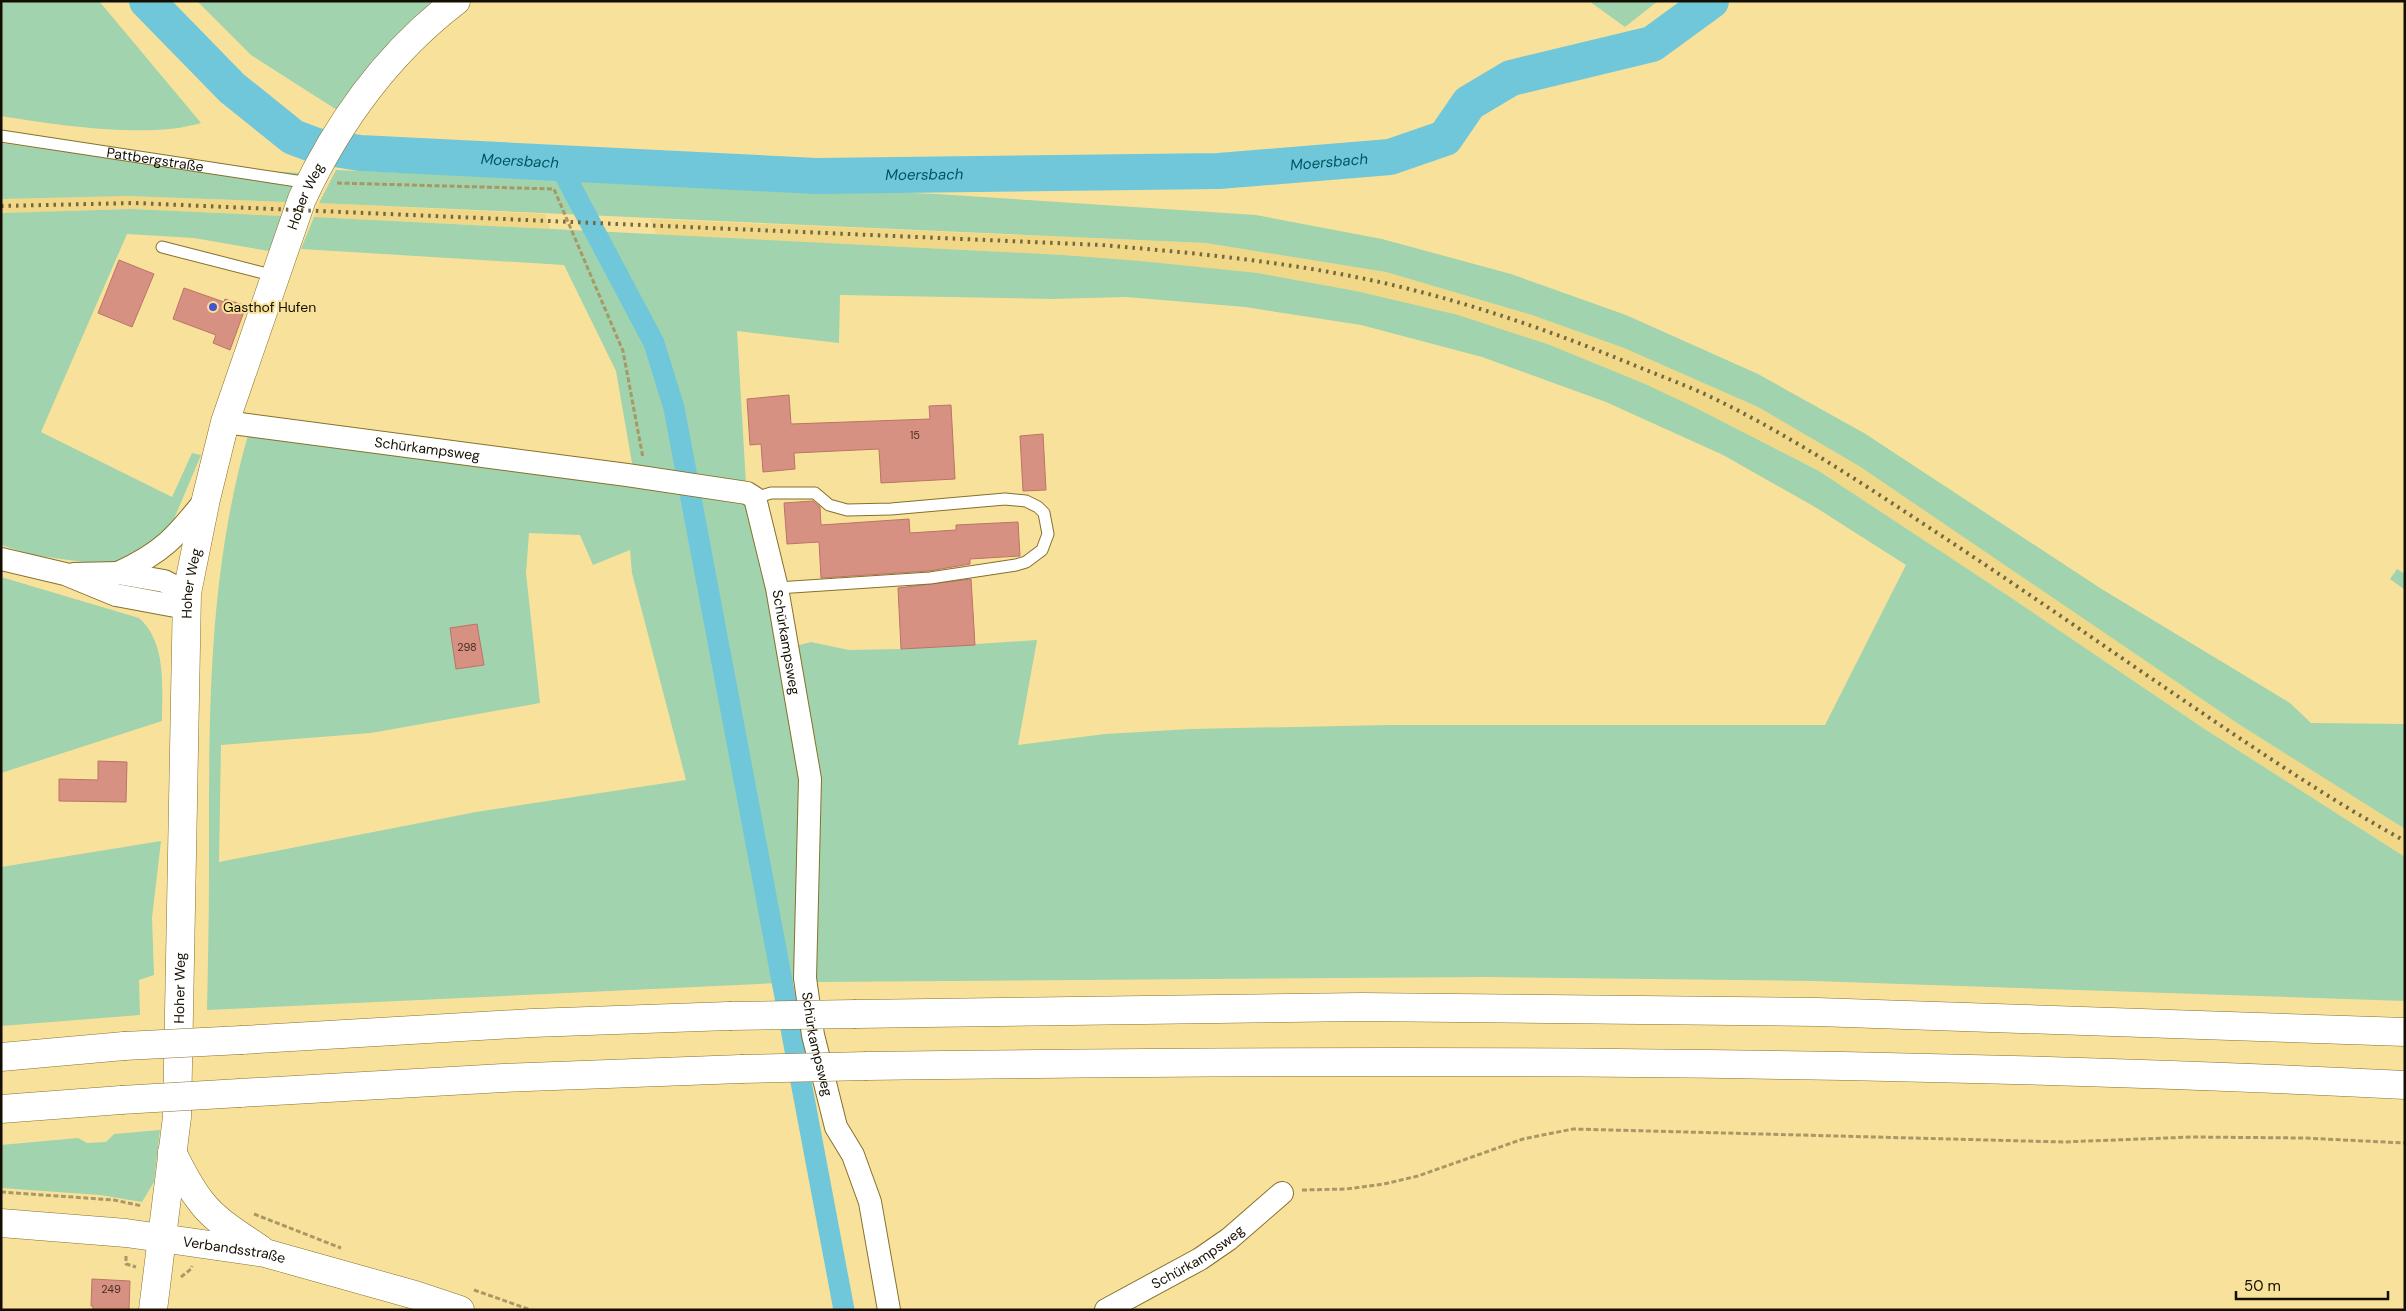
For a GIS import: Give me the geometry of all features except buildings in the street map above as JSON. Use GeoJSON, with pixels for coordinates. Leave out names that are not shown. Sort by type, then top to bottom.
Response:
{"type":"FeatureCollection","features":[{"type":"Feature","properties":{"kind":"main road","name":"Hoher Weg"},"geometry":{"type":"LineString","coordinates":[[153,1310],[177,1116],[186,600],[206,499],[226,422],[310,183],[340,130],[384,66],[425,24],[456,1]]}},
{"type":"Feature","properties":{"kind":"main road"},"geometry":{"type":"LineString","coordinates":[[1,1057],[124,1046],[532,1023],[729,1016],[1360,1007],[1787,1012],[2405,1032]]}},
{"type":"Feature","properties":{"kind":"main road"},"geometry":{"type":"LineString","coordinates":[[1,1109],[513,1077],[867,1066],[1320,1062],[1796,1064],[2405,1085]]}},
{"type":"Feature","properties":{"kind":"main road"},"geometry":{"type":"LineString","coordinates":[[172,1152],[189,1185],[203,1205],[221,1221],[266,1253]]}},
{"type":"Feature","properties":{"kind":"main road","name":"Verbandsstraße"},"geometry":{"type":"LineString","coordinates":[[1,1223],[46,1225],[162,1237],[266,1253],[415,1295],[460,1310]]}},
{"type":"Feature","properties":{"kind":"main road","name":"Hoher Weg"},"geometry":{"type":"LineString","coordinates":[[162,1237],[166,1274],[166,1310]]}},
{"type":"Feature","properties":{"kind":"street","name":"Schürkampsweg"},"geometry":{"type":"LineString","coordinates":[[226,422],[679,482],[746,493],[755,498],[777,588],[810,779],[805,978],[814,1036],[836,1127],[853,1155],[870,1202],[890,1310]]}},
{"type":"Feature","properties":{"kind":"street"},"geometry":{"type":"LineString","coordinates":[[118,573],[148,559],[177,535],[206,499]]}},
{"type":"Feature","properties":{"kind":"street"},"geometry":{"type":"LineString","coordinates":[[1,558],[65,574],[116,595],[186,600]]}},
{"type":"Feature","properties":{"kind":"street"},"geometry":{"type":"LineString","coordinates":[[65,574],[118,573],[164,581],[186,600]]}},
{"type":"Feature","properties":{"kind":"street","name":"Schürkampsweg"},"geometry":{"type":"LineString","coordinates":[[1106,1310],[1200,1259],[1230,1239],[1282,1193]]}},
{"type":"Feature","properties":{"kind":"lane","name":"Pattbergstraße"},"geometry":{"type":"LineString","coordinates":[[1,136],[310,183]]}},
{"type":"Feature","properties":{"kind":"lane"},"geometry":{"type":"LineString","coordinates":[[162,247],[276,276]]}},
{"type":"Feature","properties":{"kind":"lane"},"geometry":{"type":"LineString","coordinates":[[755,498],[771,493],[815,493],[829,505],[847,510],[891,509],[1005,499],[1026,501],[1038,507],[1046,520],[1048,534],[1042,550],[1026,562],[1016,565],[930,578],[777,588]]}},
{"type":"Feature","properties":{"kind":"path"},"geometry":{"type":"LineString","coordinates":[[310,183],[554,190],[623,351],[646,478]]}},
{"type":"Feature","properties":{"kind":"path"},"geometry":{"type":"LineString","coordinates":[[1282,1193],[1313,1189],[1346,1189],[1384,1184],[1418,1176],[1523,1139],[1573,1129],[2063,1142],[2201,1137],[2304,1138],[2405,1143]]}},
{"type":"Feature","properties":{"kind":"shaded area"},"geometry":{"type":"Polygon","coordinates":[[[128,196],[287,202],[282,216],[132,209],[1,213],[1,199],[128,196]]]}},
{"type":"Feature","properties":{"kind":"shaded area"},"geometry":{"type":"Polygon","coordinates":[[[319,203],[545,214],[550,229],[314,217],[319,203]]]}},
{"type":"Feature","properties":{"kind":"shaded area"},"geometry":{"type":"Polygon","coordinates":[[[650,219],[1206,243],[1386,272],[1532,315],[1624,348],[1758,407],[1859,466],[2237,723],[2405,829],[2405,857],[2203,728],[2010,597],[1819,471],[1694,407],[1550,345],[1356,291],[1258,273],[1063,255],[656,235],[650,219]]]}},
{"type":"Feature","properties":{"kind":"green space"},"geometry":{"type":"Polygon","coordinates":[[[1,1],[99,1],[201,123],[180,128],[129,130],[102,129],[1,116],[1,1]]]}},
{"type":"Feature","properties":{"kind":"green space"},"geometry":{"type":"Polygon","coordinates":[[[197,1],[456,1],[348,117],[251,55],[197,1]]]}},
{"type":"Feature","properties":{"kind":"green space"},"geometry":{"type":"Polygon","coordinates":[[[1589,1],[1658,1],[1625,27],[1589,1]]]}},
{"type":"Feature","properties":{"kind":"green space"},"geometry":{"type":"Polygon","coordinates":[[[1,143],[165,166],[301,173],[287,202],[128,196],[1,199],[1,143]]]}},
{"type":"Feature","properties":{"kind":"green space"},"geometry":{"type":"Polygon","coordinates":[[[336,170],[937,194],[1256,215],[1382,239],[1511,274],[1626,315],[1758,374],[1864,433],[2100,588],[2290,703],[2311,723],[2405,724],[2405,829],[2237,723],[1859,466],[1758,407],[1624,348],[1532,315],[1386,272],[1206,243],[319,203],[336,170]]]}},
{"type":"Feature","properties":{"kind":"green space"},"geometry":{"type":"Polygon","coordinates":[[[132,209],[282,216],[269,251],[194,238],[127,234],[41,432],[172,497],[192,453],[201,455],[174,519],[160,539],[119,562],[90,563],[33,555],[1,545],[1,213],[132,209]]]}},
{"type":"Feature","properties":{"kind":"green space"},"geometry":{"type":"Polygon","coordinates":[[[314,217],[1063,255],[1258,273],[1356,291],[1458,315],[1550,345],[1645,384],[1819,471],[2010,597],[2203,728],[2405,857],[2405,1001],[1814,981],[1487,977],[816,982],[820,822],[796,646],[811,642],[849,650],[901,649],[1037,640],[1018,745],[1105,734],[1191,729],[1389,725],[1825,725],[1906,565],[1815,507],[1723,455],[1606,402],[1482,357],[1361,325],[1245,307],[1126,297],[1051,299],[840,295],[839,343],[737,331],[746,484],[633,469],[616,371],[564,265],[301,249],[314,217]]]}},
{"type":"Feature","properties":{"kind":"green space"},"geometry":{"type":"Polygon","coordinates":[[[248,435],[746,501],[771,603],[804,781],[799,982],[207,1010],[209,757],[213,650],[225,542],[248,435]],[[529,533],[526,573],[540,703],[371,733],[221,745],[219,862],[476,812],[686,780],[632,573],[630,550],[593,565],[580,535],[529,533]]]}},
{"type":"Feature","properties":{"kind":"green space"},"geometry":{"type":"Polygon","coordinates":[[[2397,569],[2405,574],[2405,590],[2390,579],[2397,569]]]}},
{"type":"Feature","properties":{"kind":"green space"},"geometry":{"type":"Polygon","coordinates":[[[1,577],[139,618],[148,628],[159,653],[162,680],[162,721],[1,773],[1,577]]]}},
{"type":"Feature","properties":{"kind":"green space"},"geometry":{"type":"Polygon","coordinates":[[[161,841],[152,918],[154,975],[139,980],[140,1015],[1,1026],[1,867],[161,841]]]}},
{"type":"Feature","properties":{"kind":"green space"},"geometry":{"type":"Polygon","coordinates":[[[160,1130],[154,1182],[142,1202],[100,1195],[1,1188],[1,1145],[78,1138],[87,1143],[106,1142],[114,1134],[160,1130]]]}},
{"type":"Feature","properties":{"kind":"waterway","name":"Moersbach"},"geometry":{"type":"LineString","coordinates":[[147,1],[232,88],[293,137],[317,146],[360,153],[816,176],[1219,171],[1390,157],[1445,138],[1469,103],[1511,78],[1652,44],[1711,1]]}},
{"type":"Feature","properties":{"kind":"waterway"},"geometry":{"type":"LineString","coordinates":[[559,164],[654,343],[674,408],[844,1310]]}},
{"type":"Feature","properties":{"kind":"railway"},"geometry":{"type":"LineString","coordinates":[[1,206],[135,203],[1101,245],[1208,255],[1314,269],[1417,291],[1482,309],[1578,343],[1697,390],[1767,426],[1842,471],[1950,542],[2296,775],[2405,841]]}},
{"type":"Feature","properties":{"kind":"place","name":"Gasthof Hufen"},"geometry":{"type":"Point","coordinates":[213,307]}}]}
